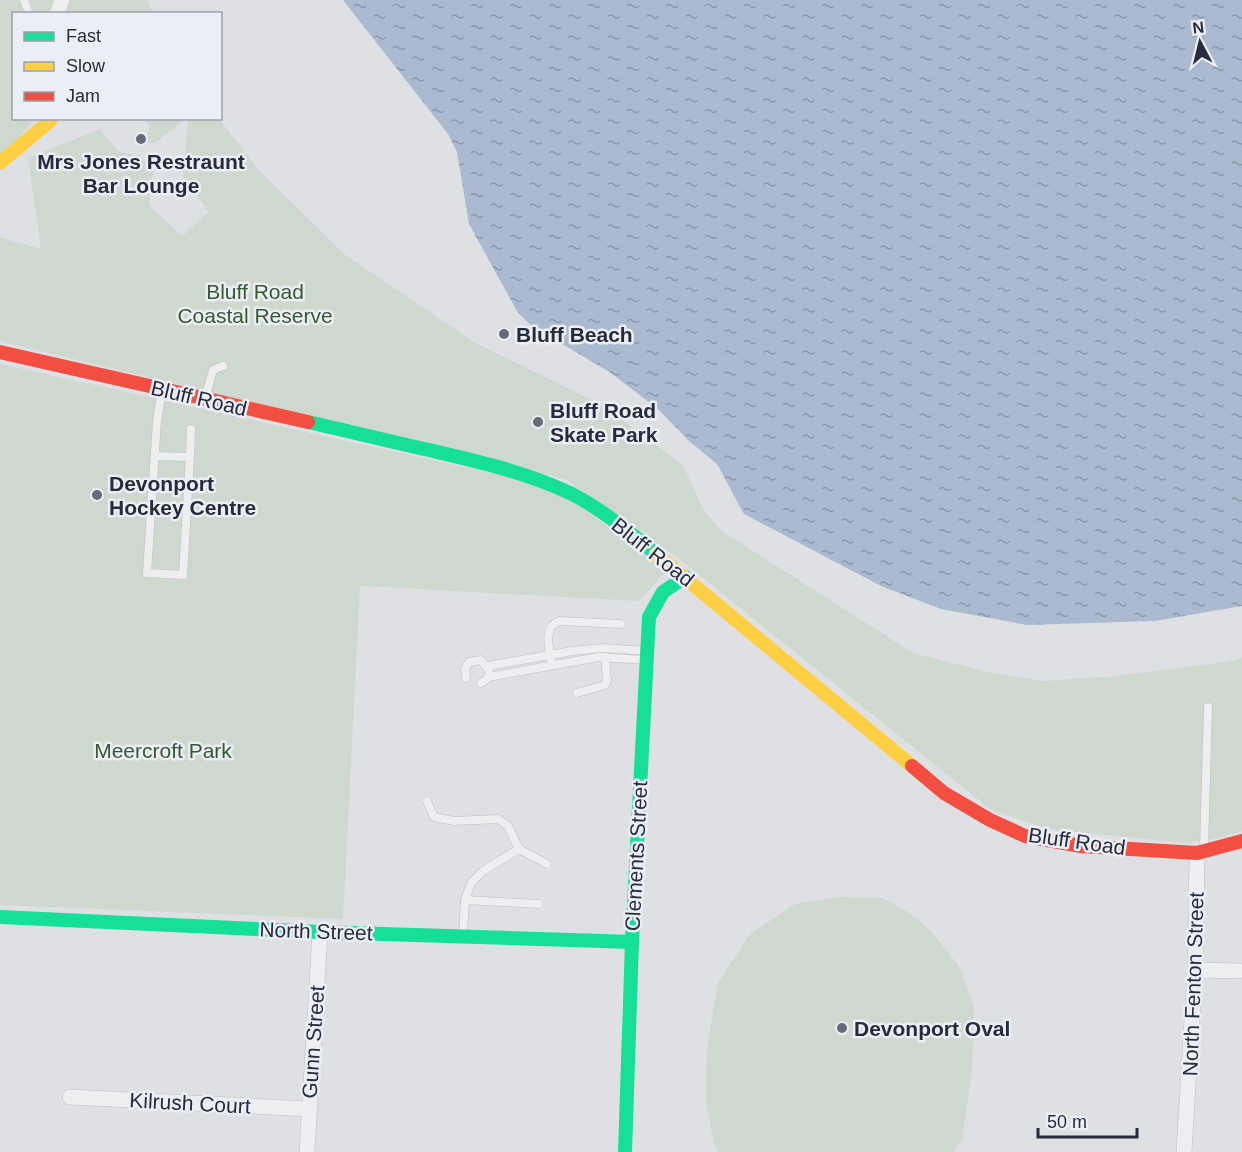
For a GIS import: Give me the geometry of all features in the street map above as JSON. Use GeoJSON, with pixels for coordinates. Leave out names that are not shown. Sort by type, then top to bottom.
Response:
{"type":"FeatureCollection","features":[{"type":"Feature","properties":{"kind":"street"},"geometry":{"type":"LineString","coordinates":[[2,158],[51,120]]}},
{"type":"Feature","properties":{"kind":"street","name":"Bluff Road"},"geometry":{"type":"LineString","coordinates":[[0,352],[460,457],[513,471],[546,483],[572,494],[631,532],[944,793],[990,820],[1025,836],[1081,846],[1201,852],[1242,841]]}},
{"type":"Feature","properties":{"kind":"street","name":"Clements Street"},"geometry":{"type":"LineString","coordinates":[[626,1152],[632,942],[649,617],[663,592],[686,577]]}},
{"type":"Feature","properties":{"kind":"street","name":"North Fenton Street"},"geometry":{"type":"LineString","coordinates":[[1184,1152],[1201,852]]}},
{"type":"Feature","properties":{"kind":"street","name":"North Street"},"geometry":{"type":"LineString","coordinates":[[0,917],[320,932],[632,942]]}},
{"type":"Feature","properties":{"kind":"street","name":"Gunn Street"},"geometry":{"type":"LineString","coordinates":[[308,1152],[320,932]]}},
{"type":"Feature","properties":{"kind":"street"},"geometry":{"type":"LineString","coordinates":[[1195,970],[1242,971]]}},
{"type":"Feature","properties":{"kind":"street","name":"Kilrush Court"},"geometry":{"type":"LineString","coordinates":[[70,1097],[309,1109]]}},
{"type":"Feature","properties":{"kind":"lane"},"geometry":{"type":"LineString","coordinates":[[205,399],[213,370],[223,366]]}},
{"type":"Feature","properties":{"kind":"lane"},"geometry":{"type":"LineString","coordinates":[[162,389],[157,421],[147,573],[183,575],[191,429]]}},
{"type":"Feature","properties":{"kind":"lane"},"geometry":{"type":"LineString","coordinates":[[155,456],[190,457]]}},
{"type":"Feature","properties":{"kind":"lane"},"geometry":{"type":"LineString","coordinates":[[552,665],[549,632],[554,623],[559,621],[621,624]]}},
{"type":"Feature","properties":{"kind":"lane"},"geometry":{"type":"LineString","coordinates":[[488,666],[602,648],[647,656]]}},
{"type":"Feature","properties":{"kind":"lane"},"geometry":{"type":"LineString","coordinates":[[481,684],[488,677],[583,659],[647,656]]}},
{"type":"Feature","properties":{"kind":"lane"},"geometry":{"type":"LineString","coordinates":[[577,693],[605,685],[605,657]]}},
{"type":"Feature","properties":{"kind":"lane"},"geometry":{"type":"LineString","coordinates":[[466,678],[465,669],[473,660],[481,660],[488,666],[488,677]]}},
{"type":"Feature","properties":{"kind":"lane"},"geometry":{"type":"LineString","coordinates":[[1201,852],[1208,707]]}},
{"type":"Feature","properties":{"kind":"lane"},"geometry":{"type":"LineString","coordinates":[[427,801],[434,817],[454,821],[498,819],[508,826],[519,849],[547,864]]}},
{"type":"Feature","properties":{"kind":"lane"},"geometry":{"type":"LineString","coordinates":[[463,936],[465,900],[471,883],[483,871],[519,849]]}},
{"type":"Feature","properties":{"kind":"lane"},"geometry":{"type":"LineString","coordinates":[[465,900],[539,904]]}},
{"type":"Feature","properties":{"kind":"green space"},"geometry":{"type":"Polygon","coordinates":[[[0,0],[147,0],[153,12],[12,12],[12,120],[34,120],[0,158],[0,0]]]}},
{"type":"Feature","properties":{"kind":"green space"},"geometry":{"type":"Polygon","coordinates":[[[144,120],[184,120],[155,143],[147,143],[149,125],[144,120]]]}},
{"type":"Feature","properties":{"kind":"green space","name":"Bluff Road Coastal Reserve"},"geometry":{"type":"Polygon","coordinates":[[[188,120],[220,120],[258,169],[344,254],[474,342],[602,405],[683,465],[702,507],[720,530],[913,653],[996,674],[1043,681],[1115,676],[1242,658],[1242,831],[1218,838],[1186,843],[1046,829],[990,809],[678,558],[567,480],[0,341],[0,237],[41,249],[28,158],[100,129],[119,152],[139,155],[147,164],[154,159],[149,205],[182,236],[209,212],[183,177],[188,120]]]}},
{"type":"Feature","properties":{"kind":"green space","name":"Meercroft Park"},"geometry":{"type":"Polygon","coordinates":[[[0,364],[554,487],[667,570],[639,601],[360,586],[343,919],[0,905],[0,364]]]}},
{"type":"Feature","properties":{"kind":"green space","name":"Devonport Oval"},"geometry":{"type":"Polygon","coordinates":[[[842,897],[883,898],[905,910],[929,929],[959,966],[974,1008],[972,1071],[962,1140],[954,1152],[719,1152],[714,1145],[706,1101],[707,1048],[718,983],[750,934],[795,904],[842,897]]]}},
{"type":"Feature","properties":{"kind":"water"},"geometry":{"type":"Polygon","coordinates":[[[343,0],[1242,0],[1242,606],[1155,621],[1027,625],[941,609],[881,586],[744,514],[717,464],[689,441],[659,410],[611,373],[532,326],[518,313],[469,224],[457,152],[448,134],[343,0]]]}},
{"type":"Feature","properties":{"kind":"traffic: fast"},"geometry":{"type":"LineString","coordinates":[[308,422],[465,458],[536,479],[592,505],[656,554]]}},
{"type":"Feature","properties":{"kind":"traffic: fast"},"geometry":{"type":"LineString","coordinates":[[625,1152],[632,942],[649,617],[663,592],[685,577]]}},
{"type":"Feature","properties":{"kind":"traffic: fast"},"geometry":{"type":"LineString","coordinates":[[0,917],[320,932],[632,942]]}},
{"type":"Feature","properties":{"kind":"traffic: slow"},"geometry":{"type":"LineString","coordinates":[[0,163],[51,120]]}},
{"type":"Feature","properties":{"kind":"traffic: slow"},"geometry":{"type":"LineString","coordinates":[[656,554],[912,766]]}},
{"type":"Feature","properties":{"kind":"traffic: jam"},"geometry":{"type":"LineString","coordinates":[[0,352],[308,422]]}},
{"type":"Feature","properties":{"kind":"traffic: jam"},"geometry":{"type":"LineString","coordinates":[[912,766],[944,793],[990,820],[1025,836],[1081,846],[1197,853],[1242,841]]}},
{"type":"Feature","properties":{"kind":"place","name":"Mrs Jones Restraunt Bar Lounge"},"geometry":{"type":"Point","coordinates":[141,139]}},
{"type":"Feature","properties":{"kind":"place","name":"Bluff Beach"},"geometry":{"type":"Point","coordinates":[504,334]}},
{"type":"Feature","properties":{"kind":"place","name":"Bluff Road Skate Park"},"geometry":{"type":"Point","coordinates":[538,422]}},
{"type":"Feature","properties":{"kind":"place","name":"Devonport Hockey Centre"},"geometry":{"type":"Point","coordinates":[97,495]}},
{"type":"Feature","properties":{"kind":"place","name":"Devonport Oval"},"geometry":{"type":"Point","coordinates":[842,1028]}}]}
